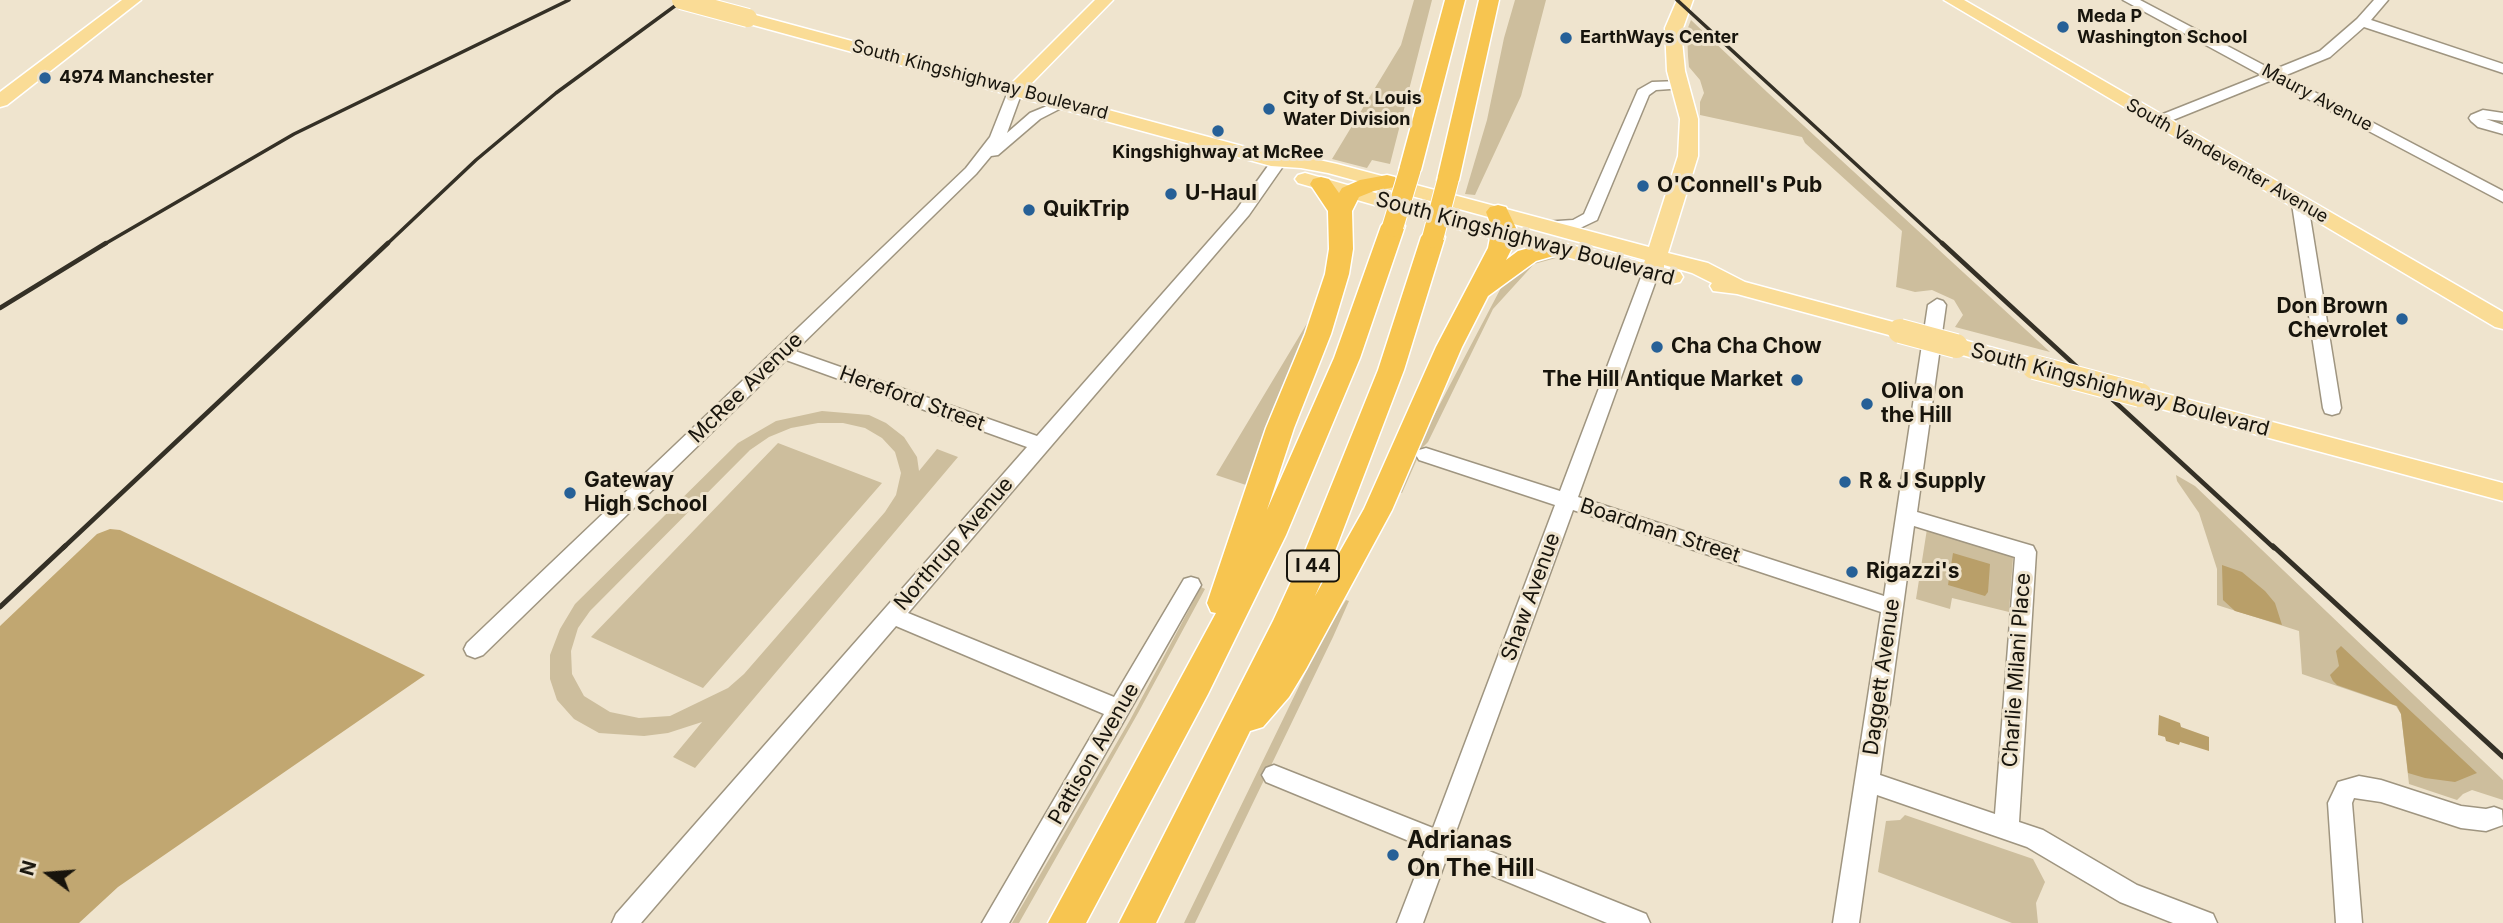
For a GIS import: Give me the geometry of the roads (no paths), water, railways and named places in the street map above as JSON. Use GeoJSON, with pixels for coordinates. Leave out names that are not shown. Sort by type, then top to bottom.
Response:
{"type":"FeatureCollection","features":[{"type":"Feature","properties":{"kind":"highway","name":"I 44"},"geometry":{"type":"LineString","coordinates":[[1066,923],[1197,684],[1315,436],[1366,308],[1393,226],[1455,0]]}},
{"type":"Feature","properties":{"kind":"highway","name":"I 44"},"geometry":{"type":"LineString","coordinates":[[1137,923],[1288,621],[1347,487],[1391,370],[1433,237],[1489,0]]}},
{"type":"Feature","properties":{"kind":"highway"},"geometry":{"type":"LineString","coordinates":[[1483,28],[1503,0]]}},
{"type":"Feature","properties":{"kind":"highway"},"geometry":{"type":"LineString","coordinates":[[1197,684],[1280,428],[1331,300],[1341,249],[1345,202],[1368,185],[1387,182]]}},
{"type":"Feature","properties":{"kind":"highway"},"geometry":{"type":"LineString","coordinates":[[1321,184],[1345,202]]}},
{"type":"Feature","properties":{"kind":"highway"},"geometry":{"type":"LineString","coordinates":[[1231,736],[1278,687],[1378,510],[1449,347],[1500,248],[1501,224]]}},
{"type":"Feature","properties":{"kind":"highway"},"geometry":{"type":"LineString","coordinates":[[1473,298],[1552,237]]}},
{"type":"Feature","properties":{"kind":"main road"},"geometry":{"type":"LineString","coordinates":[[0,101],[133,0]]}},
{"type":"Feature","properties":{"kind":"main road","name":"South Kingshighway Boulevard"},"geometry":{"type":"LineString","coordinates":[[681,0],[1013,97],[1045,97],[1278,162],[1314,164],[1387,182],[1501,224],[1653,264]]}},
{"type":"Feature","properties":{"kind":"main road","name":"McRee Avenue"},"geometry":{"type":"LineString","coordinates":[[1013,97],[1105,0]]}},
{"type":"Feature","properties":{"kind":"main road"},"geometry":{"type":"LineString","coordinates":[[1653,264],[1688,156],[1689,119],[1673,41],[1685,0]]}},
{"type":"Feature","properties":{"kind":"main road","name":"South Vandeventer Avenue"},"geometry":{"type":"LineString","coordinates":[[1952,0],[2503,322]]}},
{"type":"Feature","properties":{"kind":"main road","name":"South Kingshighway Boulevard"},"geometry":{"type":"LineString","coordinates":[[1278,162],[1296,175],[1321,184]]}},
{"type":"Feature","properties":{"kind":"main road","name":"South Kingshighway Boulevard"},"geometry":{"type":"LineString","coordinates":[[1345,202],[1501,224]]}},
{"type":"Feature","properties":{"kind":"main road","name":"South Kingshighway Boulevard"},"geometry":{"type":"LineString","coordinates":[[1552,237],[1612,244],[1709,286],[1737,287],[2503,492]]}},
{"type":"Feature","properties":{"kind":"street","name":"Maury Avenue"},"geometry":{"type":"LineString","coordinates":[[2130,0],[2503,197]]}},
{"type":"Feature","properties":{"kind":"street"},"geometry":{"type":"LineString","coordinates":[[2158,121],[2325,54],[2362,22],[2381,0]]}},
{"type":"Feature","properties":{"kind":"street"},"geometry":{"type":"LineString","coordinates":[[2362,22],[2503,69]]}},
{"type":"Feature","properties":{"kind":"street"},"geometry":{"type":"LineString","coordinates":[[1552,237],[1591,217],[1643,93],[1652,86],[1680,85]]}},
{"type":"Feature","properties":{"kind":"street","name":"McRee Avenue"},"geometry":{"type":"LineString","coordinates":[[475,649],[784,353],[985,155],[1001,129],[1013,97]]}},
{"type":"Feature","properties":{"kind":"street","name":"McRee Avenue"},"geometry":{"type":"LineString","coordinates":[[985,155],[1001,148],[1035,116],[1064,103]]}},
{"type":"Feature","properties":{"kind":"street"},"geometry":{"type":"LineString","coordinates":[[2503,117],[2483,114],[2476,118],[2489,127],[2503,130]]}},
{"type":"Feature","properties":{"kind":"street","name":"Northrup Avenue"},"geometry":{"type":"LineString","coordinates":[[625,923],[1243,212],[1278,162]]}},
{"type":"Feature","properties":{"kind":"street"},"geometry":{"type":"LineString","coordinates":[[2300,204],[2332,408]]}},
{"type":"Feature","properties":{"kind":"street"},"geometry":{"type":"LineString","coordinates":[[1591,217],[1597,231],[1612,244]]}},
{"type":"Feature","properties":{"kind":"street","name":"Shaw Avenue"},"geometry":{"type":"LineString","coordinates":[[1410,923],[1653,264]]}},
{"type":"Feature","properties":{"kind":"street","name":"Daggett Avenue"},"geometry":{"type":"LineString","coordinates":[[1846,923],[1937,305]]}},
{"type":"Feature","properties":{"kind":"street","name":"Hereford Street"},"geometry":{"type":"LineString","coordinates":[[784,353],[1041,445]]}},
{"type":"Feature","properties":{"kind":"street","name":"Boardman Street"},"geometry":{"type":"LineString","coordinates":[[1426,455],[1893,607]]}},
{"type":"Feature","properties":{"kind":"street","name":"Charlie Milani Place"},"geometry":{"type":"LineString","coordinates":[[1906,516],[2026,552],[2006,829]]}},
{"type":"Feature","properties":{"kind":"street","name":"Pattison Avenue"},"geometry":{"type":"LineString","coordinates":[[995,923],[1191,585]]}},
{"type":"Feature","properties":{"kind":"street"},"geometry":{"type":"LineString","coordinates":[[891,615],[1120,710]]}},
{"type":"Feature","properties":{"kind":"street"},"geometry":{"type":"LineString","coordinates":[[1274,775],[1637,923]]}},
{"type":"Feature","properties":{"kind":"street"},"geometry":{"type":"LineString","coordinates":[[1867,781],[2051,846],[2129,894],[2204,923]]}},
{"type":"Feature","properties":{"kind":"street"},"geometry":{"type":"LineString","coordinates":[[2349,923],[2340,803],[2346,789],[2359,787],[2381,791],[2461,817],[2486,820],[2494,818]]}},
{"type":"Feature","properties":{"kind":"railway"},"geometry":{"type":"LineString","coordinates":[[103,245],[294,134],[569,0]]}},
{"type":"Feature","properties":{"kind":"railway"},"geometry":{"type":"LineString","coordinates":[[386,245],[476,160],[556,93],[683,0]]}},
{"type":"Feature","properties":{"kind":"railway"},"geometry":{"type":"LineString","coordinates":[[1677,0],[1944,245]]}},
{"type":"Feature","properties":{"kind":"railway"},"geometry":{"type":"LineString","coordinates":[[0,308],[106,243]]}},
{"type":"Feature","properties":{"kind":"railway"},"geometry":{"type":"LineString","coordinates":[[63,548],[388,243]]}},
{"type":"Feature","properties":{"kind":"railway"},"geometry":{"type":"LineString","coordinates":[[1942,243],[2274,548]]}},
{"type":"Feature","properties":{"kind":"railway"},"geometry":{"type":"LineString","coordinates":[[0,607],[65,546]]}},
{"type":"Feature","properties":{"kind":"railway"},"geometry":{"type":"LineString","coordinates":[[2273,546],[2503,757]]}},
{"type":"Feature","properties":{"kind":"place","name":"Meda P Washington School"},"geometry":{"type":"Point","coordinates":[2063,27]}},
{"type":"Feature","properties":{"kind":"place","name":"EarthWays Center"},"geometry":{"type":"Point","coordinates":[1566,38]}},
{"type":"Feature","properties":{"kind":"place","name":"4974 Manchester"},"geometry":{"type":"Point","coordinates":[45,78]}},
{"type":"Feature","properties":{"kind":"place","name":"City of St. Louis Water Division"},"geometry":{"type":"Point","coordinates":[1269,109]}},
{"type":"Feature","properties":{"kind":"place","name":"Kingshighway at McRee"},"geometry":{"type":"Point","coordinates":[1218,131]}},
{"type":"Feature","properties":{"kind":"place","name":"O'Connell's Pub"},"geometry":{"type":"Point","coordinates":[1643,186]}},
{"type":"Feature","properties":{"kind":"place","name":"U-Haul"},"geometry":{"type":"Point","coordinates":[1171,194]}},
{"type":"Feature","properties":{"kind":"place","name":"QuikTrip"},"geometry":{"type":"Point","coordinates":[1029,210]}},
{"type":"Feature","properties":{"kind":"place","name":"Don Brown Chevrolet"},"geometry":{"type":"Point","coordinates":[2402,319]}},
{"type":"Feature","properties":{"kind":"place","name":"Cha Cha Chow"},"geometry":{"type":"Point","coordinates":[1657,347]}},
{"type":"Feature","properties":{"kind":"place","name":"The Hill Antique Market"},"geometry":{"type":"Point","coordinates":[1797,380]}},
{"type":"Feature","properties":{"kind":"place","name":"Oliva on the Hill"},"geometry":{"type":"Point","coordinates":[1867,404]}},
{"type":"Feature","properties":{"kind":"place","name":"R & J Supply"},"geometry":{"type":"Point","coordinates":[1845,482]}},
{"type":"Feature","properties":{"kind":"place","name":"Gateway High School"},"geometry":{"type":"Point","coordinates":[570,493]}},
{"type":"Feature","properties":{"kind":"place","name":"Rigazzi's"},"geometry":{"type":"Point","coordinates":[1852,572]}},
{"type":"Feature","properties":{"kind":"place","name":"Adrianas On The Hill"},"geometry":{"type":"Point","coordinates":[1393,855]}}]}
